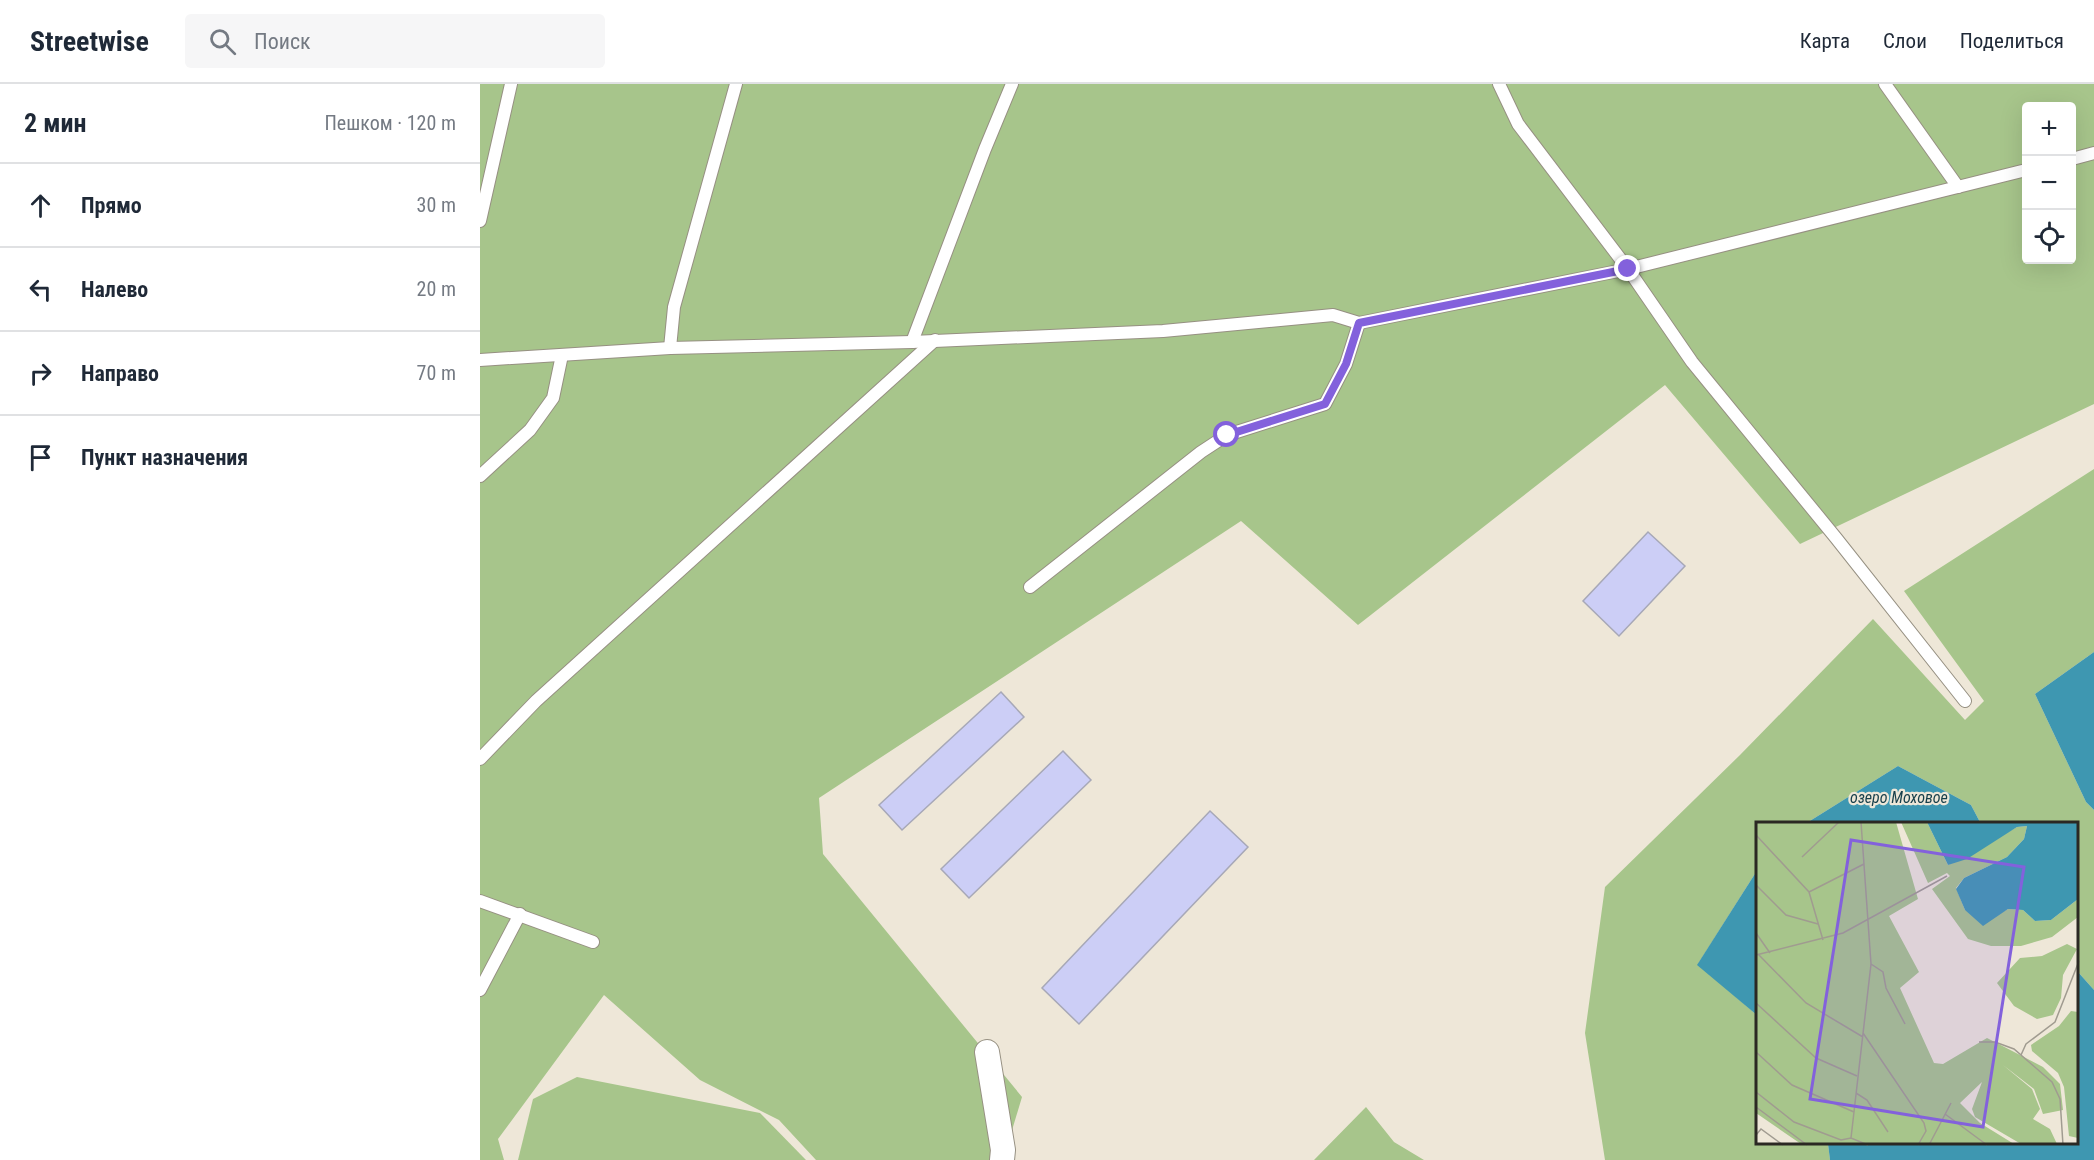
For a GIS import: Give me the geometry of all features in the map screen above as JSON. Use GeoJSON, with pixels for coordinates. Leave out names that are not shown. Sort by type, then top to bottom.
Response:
{"type":"FeatureCollection","features":[{"type":"Feature","properties":{"kind":"street"},"geometry":{"type":"LineString","coordinates":[[987,1052],[1003,1150],[1002,1160]]}},
{"type":"Feature","properties":{"kind":"lane"},"geometry":{"type":"LineString","coordinates":[[480,221],[512,84]]}},
{"type":"Feature","properties":{"kind":"lane"},"geometry":{"type":"LineString","coordinates":[[670,348],[674,307],[736,84]]}},
{"type":"Feature","properties":{"kind":"lane"},"geometry":{"type":"LineString","coordinates":[[912,342],[984,149],[1012,84]]}},
{"type":"Feature","properties":{"kind":"lane"},"geometry":{"type":"LineString","coordinates":[[1499,84],[1518,124],[1628,269],[1692,363],[1836,538],[1965,701]]}},
{"type":"Feature","properties":{"kind":"lane"},"geometry":{"type":"LineString","coordinates":[[1885,84],[1958,187]]}},
{"type":"Feature","properties":{"kind":"lane"},"geometry":{"type":"LineString","coordinates":[[2076,158],[2094,153]]}},
{"type":"Feature","properties":{"kind":"lane"},"geometry":{"type":"LineString","coordinates":[[480,360],[670,348],[912,342],[1163,331],[1333,315],[1359,323],[1628,269],[2022,171]]}},
{"type":"Feature","properties":{"kind":"lane"},"geometry":{"type":"LineString","coordinates":[[1030,588],[1201,452],[1227,435],[1325,404],[1346,364],[1359,323]]}},
{"type":"Feature","properties":{"kind":"lane"},"geometry":{"type":"LineString","coordinates":[[480,759],[536,701],[935,340]]}},
{"type":"Feature","properties":{"kind":"lane"},"geometry":{"type":"LineString","coordinates":[[480,476],[530,430],[553,398],[562,355]]}},
{"type":"Feature","properties":{"kind":"lane"},"geometry":{"type":"LineString","coordinates":[[480,901],[592,942]]}},
{"type":"Feature","properties":{"kind":"lane"},"geometry":{"type":"LineString","coordinates":[[480,990],[520,914]]}},
{"type":"Feature","properties":{"kind":"green space"},"geometry":{"type":"Polygon","coordinates":[[[480,84],[2094,84],[2094,404],[1800,544],[1665,385],[1358,625],[1241,521],[819,798],[823,854],[1022,1097],[1003,1160],[816,1160],[779,1120],[700,1080],[604,995],[498,1139],[504,1160],[480,1160],[480,84]]]}},
{"type":"Feature","properties":{"kind":"green space"},"geometry":{"type":"Polygon","coordinates":[[[2094,469],[2094,652],[2035,694],[2086,802],[2094,810],[2094,990],[2079,973],[2079,822],[1980,822],[1971,805],[1898,766],[1808,822],[1756,822],[1756,872],[1698,964],[1756,1014],[1756,1145],[1828,1145],[1830,1160],[1605,1160],[1585,1033],[1605,887],[1740,755],[1873,619],[1965,720],[1984,701],[1904,591],[2094,469]]]}},
{"type":"Feature","properties":{"kind":"green space"},"geometry":{"type":"Polygon","coordinates":[[[577,1077],[760,1113],[806,1160],[518,1160],[533,1099],[577,1077]]]}},
{"type":"Feature","properties":{"kind":"green space"},"geometry":{"type":"Polygon","coordinates":[[[1366,1107],[1394,1142],[1424,1160],[1314,1160],[1366,1107]]]}},
{"type":"Feature","properties":{"kind":"water"},"geometry":{"type":"Polygon","coordinates":[[[2094,652],[2094,810],[2086,802],[2035,694],[2094,652]]]}},
{"type":"Feature","properties":{"kind":"water","name":"озеро Моховое"},"geometry":{"type":"Polygon","coordinates":[[[1898,766],[1971,805],[1980,822],[1808,822],[1898,766]]]}},
{"type":"Feature","properties":{"kind":"water"},"geometry":{"type":"Polygon","coordinates":[[[1756,872],[1756,1014],[1697,965],[1756,872]]]}},
{"type":"Feature","properties":{"kind":"water"},"geometry":{"type":"Polygon","coordinates":[[[2079,973],[2094,990],[2094,1160],[1830,1160],[1828,1145],[2079,1145],[2079,973]]]}},
{"type":"Feature","properties":{"kind":"building"},"geometry":{"type":"Polygon","coordinates":[[[1648,532],[1685,566],[1619,636],[1583,601],[1648,532]]]}},
{"type":"Feature","properties":{"kind":"building"},"geometry":{"type":"Polygon","coordinates":[[[1001,692],[1024,717],[902,830],[879,805],[1001,692]]]}},
{"type":"Feature","properties":{"kind":"building"},"geometry":{"type":"Polygon","coordinates":[[[1063,751],[1091,780],[969,898],[941,869],[1063,751]]]}},
{"type":"Feature","properties":{"kind":"building"},"geometry":{"type":"Polygon","coordinates":[[[1210,811],[1248,847],[1079,1024],[1042,988],[1210,811]]]}},
{"type":"Feature","properties":{"kind":"route"},"geometry":{"type":"LineString","coordinates":[[1227,435],[1325,404],[1346,364],[1359,323],[1628,269]]}}]}
